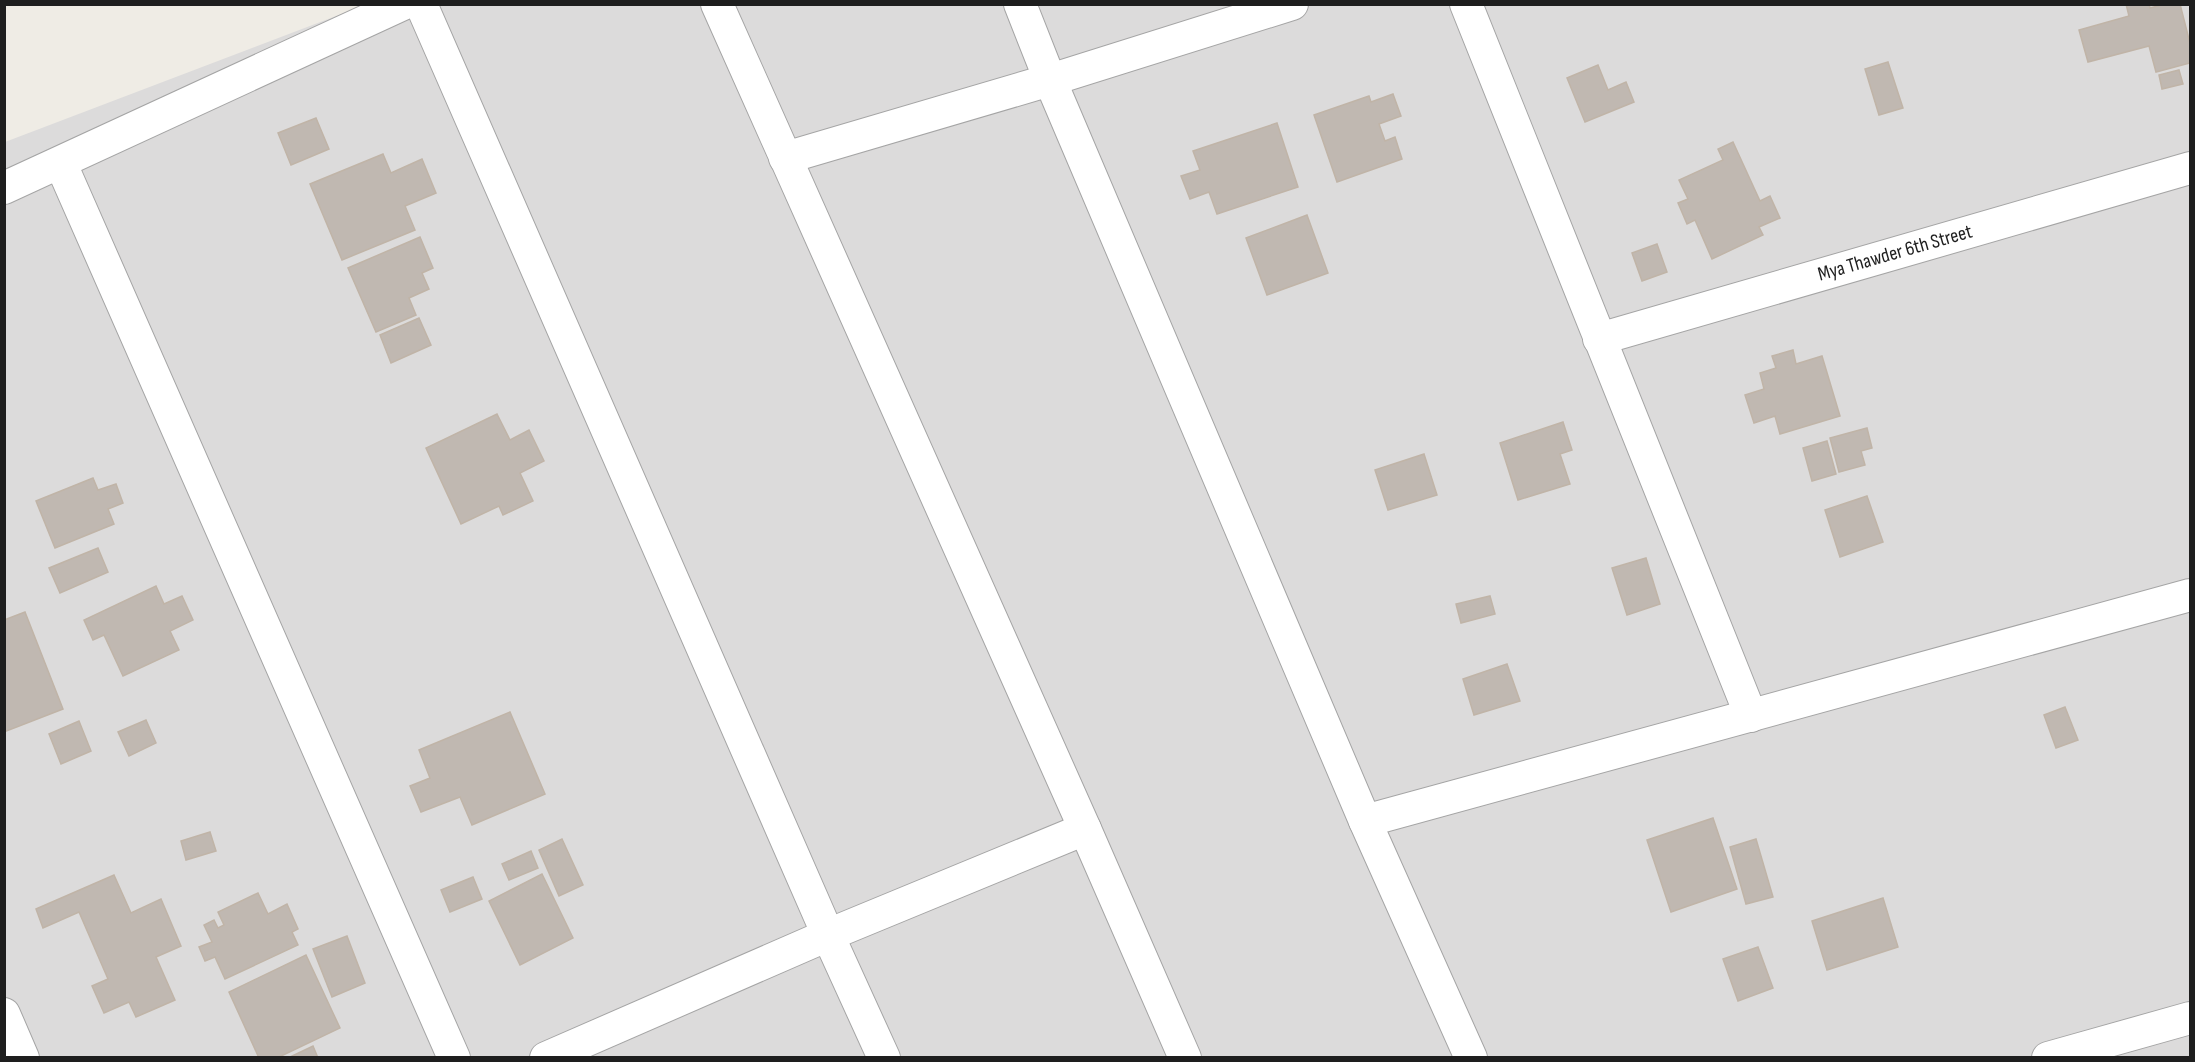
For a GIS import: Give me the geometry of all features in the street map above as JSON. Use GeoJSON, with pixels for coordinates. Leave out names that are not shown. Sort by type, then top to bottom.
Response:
{"type":"FeatureCollection","features":[{"type":"Feature","properties":{"kind":"street"},"geometry":{"type":"LineString","coordinates":[[4,188],[61,164],[403,4]]}},
{"type":"Feature","properties":{"kind":"street"},"geometry":{"type":"LineString","coordinates":[[421,4],[828,935],[885,1058]]}},
{"type":"Feature","properties":{"kind":"street"},"geometry":{"type":"LineString","coordinates":[[717,4],[1185,1058]]}},
{"type":"Feature","properties":{"kind":"street"},"geometry":{"type":"LineString","coordinates":[[1020,4],[1050,80],[1365,821],[1471,1058]]}},
{"type":"Feature","properties":{"kind":"street"},"geometry":{"type":"LineString","coordinates":[[785,158],[1050,80],[1292,4]]}},
{"type":"Feature","properties":{"kind":"street"},"geometry":{"type":"LineString","coordinates":[[1466,4],[1750,716]]}},
{"type":"Feature","properties":{"kind":"street"},"geometry":{"type":"LineString","coordinates":[[61,164],[454,1058]]}},
{"type":"Feature","properties":{"kind":"street","name":"Mya Thawder 6th Street"},"geometry":{"type":"LineString","coordinates":[[1599,339],[2190,168]]}},
{"type":"Feature","properties":{"kind":"street"},"geometry":{"type":"LineString","coordinates":[[1365,821],[2190,595]]}},
{"type":"Feature","properties":{"kind":"street"},"geometry":{"type":"LineString","coordinates":[[546,1058],[828,935],[1085,829]]}},
{"type":"Feature","properties":{"kind":"street"},"geometry":{"type":"LineString","coordinates":[[4,1014],[23,1058]]}},
{"type":"Feature","properties":{"kind":"street"},"geometry":{"type":"LineString","coordinates":[[2048,1058],[2190,1018]]}},
{"type":"Feature","properties":{"kind":"shaded area"},"geometry":{"type":"Polygon","coordinates":[[[365,5],[2190,5],[2190,1057],[5,1058],[5,142],[365,5]]]}},
{"type":"Feature","properties":{"kind":"building"},"geometry":{"type":"Polygon","coordinates":[[[2126,4],[2149,4],[2150,8],[2165,4],[2180,4],[2190,43],[2190,63],[2156,72],[2149,46],[2088,62],[2079,30],[2129,16],[2126,4]]]}},
{"type":"Feature","properties":{"kind":"building"},"geometry":{"type":"Polygon","coordinates":[[[1888,62],[1903,108],[1879,115],[1865,69],[1888,62]]]}},
{"type":"Feature","properties":{"kind":"building"},"geometry":{"type":"Polygon","coordinates":[[[1598,65],[1608,90],[1626,82],[1634,102],[1585,122],[1567,78],[1598,65]]]}},
{"type":"Feature","properties":{"kind":"building"},"geometry":{"type":"Polygon","coordinates":[[[2179,70],[2183,84],[2162,89],[2159,75],[2179,70]]]}},
{"type":"Feature","properties":{"kind":"building"},"geometry":{"type":"Polygon","coordinates":[[[1393,94],[1401,116],[1379,124],[1385,141],[1395,137],[1402,159],[1337,182],[1314,115],[1369,96],[1371,102],[1393,94]]]}},
{"type":"Feature","properties":{"kind":"building"},"geometry":{"type":"Polygon","coordinates":[[[316,118],[329,149],[291,165],[278,133],[316,118]]]}},
{"type":"Feature","properties":{"kind":"building"},"geometry":{"type":"Polygon","coordinates":[[[1277,123],[1298,187],[1217,214],[1209,192],[1190,199],[1181,176],[1200,170],[1193,151],[1277,123]]]}},
{"type":"Feature","properties":{"kind":"building"},"geometry":{"type":"Polygon","coordinates":[[[1733,142],[1760,201],[1770,196],[1780,218],[1759,227],[1763,235],[1712,259],[1695,220],[1687,224],[1678,203],[1688,199],[1679,180],[1723,160],[1718,149],[1733,142]]]}},
{"type":"Feature","properties":{"kind":"building"},"geometry":{"type":"Polygon","coordinates":[[[383,154],[391,173],[422,159],[436,193],[405,206],[415,230],[342,260],[310,184],[383,154]]]}},
{"type":"Feature","properties":{"kind":"building"},"geometry":{"type":"Polygon","coordinates":[[[1307,215],[1328,273],[1267,295],[1246,238],[1307,215]]]}},
{"type":"Feature","properties":{"kind":"building"},"geometry":{"type":"Polygon","coordinates":[[[420,237],[433,268],[422,273],[429,289],[409,298],[416,315],[376,332],[348,268],[420,237]]]}},
{"type":"Feature","properties":{"kind":"building"},"geometry":{"type":"Polygon","coordinates":[[[1657,244],[1667,272],[1642,281],[1632,253],[1657,244]]]}},
{"type":"Feature","properties":{"kind":"building"},"geometry":{"type":"Polygon","coordinates":[[[419,318],[431,345],[391,363],[380,335],[419,318]]]}},
{"type":"Feature","properties":{"kind":"building"},"geometry":{"type":"Polygon","coordinates":[[[1793,350],[1796,364],[1822,356],[1840,416],[1780,434],[1775,416],[1754,423],[1745,395],[1764,389],[1760,373],[1776,368],[1772,356],[1793,350]]]}},
{"type":"Feature","properties":{"kind":"building"},"geometry":{"type":"Polygon","coordinates":[[[497,414],[510,440],[529,430],[544,461],[520,473],[533,501],[503,515],[499,506],[461,524],[426,448],[497,414]]]}},
{"type":"Feature","properties":{"kind":"building"},"geometry":{"type":"Polygon","coordinates":[[[1563,422],[1572,450],[1560,454],[1570,484],[1518,500],[1500,443],[1563,422]]]}},
{"type":"Feature","properties":{"kind":"building"},"geometry":{"type":"Polygon","coordinates":[[[1867,428],[1872,448],[1861,451],[1865,465],[1839,472],[1830,438],[1867,428]]]}},
{"type":"Feature","properties":{"kind":"building"},"geometry":{"type":"Polygon","coordinates":[[[1827,441],[1836,474],[1812,481],[1803,448],[1827,441]]]}},
{"type":"Feature","properties":{"kind":"building"},"geometry":{"type":"Polygon","coordinates":[[[1424,454],[1437,495],[1388,510],[1375,470],[1424,454]]]}},
{"type":"Feature","properties":{"kind":"building"},"geometry":{"type":"Polygon","coordinates":[[[93,478],[98,490],[116,484],[123,503],[108,509],[114,524],[55,548],[36,501],[93,478]]]}},
{"type":"Feature","properties":{"kind":"building"},"geometry":{"type":"Polygon","coordinates":[[[1867,496],[1883,542],[1840,557],[1825,510],[1867,496]]]}},
{"type":"Feature","properties":{"kind":"building"},"geometry":{"type":"Polygon","coordinates":[[[98,548],[108,572],[60,593],[49,568],[98,548]]]}},
{"type":"Feature","properties":{"kind":"building"},"geometry":{"type":"Polygon","coordinates":[[[1646,558],[1660,604],[1627,615],[1612,568],[1646,558]]]}},
{"type":"Feature","properties":{"kind":"building"},"geometry":{"type":"Polygon","coordinates":[[[156,586],[164,604],[182,596],[193,620],[170,631],[179,650],[123,676],[104,635],[93,640],[84,620],[156,586]]]}},
{"type":"Feature","properties":{"kind":"building"},"geometry":{"type":"Polygon","coordinates":[[[1490,596],[1495,614],[1461,623],[1456,604],[1490,596]]]}},
{"type":"Feature","properties":{"kind":"building"},"geometry":{"type":"Polygon","coordinates":[[[25,612],[63,709],[4,732],[4,620],[25,612]]]}},
{"type":"Feature","properties":{"kind":"building"},"geometry":{"type":"Polygon","coordinates":[[[1507,664],[1520,701],[1474,715],[1463,679],[1507,664]]]}},
{"type":"Feature","properties":{"kind":"building"},"geometry":{"type":"Polygon","coordinates":[[[2065,707],[2078,740],[2056,748],[2044,715],[2065,707]]]}},
{"type":"Feature","properties":{"kind":"building"},"geometry":{"type":"Polygon","coordinates":[[[510,712],[545,794],[472,825],[460,797],[421,812],[410,786],[430,778],[419,750],[510,712]]]}},
{"type":"Feature","properties":{"kind":"building"},"geometry":{"type":"Polygon","coordinates":[[[146,720],[156,743],[129,756],[118,732],[146,720]]]}},
{"type":"Feature","properties":{"kind":"building"},"geometry":{"type":"Polygon","coordinates":[[[79,721],[91,751],[61,764],[49,734],[79,721]]]}},
{"type":"Feature","properties":{"kind":"building"},"geometry":{"type":"Polygon","coordinates":[[[1713,818],[1737,889],[1671,912],[1647,840],[1713,818]]]}},
{"type":"Feature","properties":{"kind":"building"},"geometry":{"type":"Polygon","coordinates":[[[210,832],[216,851],[186,860],[181,841],[210,832]]]}},
{"type":"Feature","properties":{"kind":"building"},"geometry":{"type":"Polygon","coordinates":[[[562,839],[583,885],[559,896],[539,850],[562,839]]]}},
{"type":"Feature","properties":{"kind":"building"},"geometry":{"type":"Polygon","coordinates":[[[1756,839],[1773,897],[1746,904],[1730,847],[1756,839]]]}},
{"type":"Feature","properties":{"kind":"building"},"geometry":{"type":"Polygon","coordinates":[[[531,851],[538,868],[509,880],[502,864],[531,851]]]}},
{"type":"Feature","properties":{"kind":"building"},"geometry":{"type":"Polygon","coordinates":[[[542,874],[573,938],[520,965],[489,901],[542,874]]]}},
{"type":"Feature","properties":{"kind":"building"},"geometry":{"type":"Polygon","coordinates":[[[114,875],[131,913],[161,899],[181,946],[156,957],[175,1000],[136,1017],[129,1002],[104,1013],[92,986],[108,979],[79,912],[43,928],[36,909],[114,875]]]}},
{"type":"Feature","properties":{"kind":"building"},"geometry":{"type":"Polygon","coordinates":[[[473,877],[482,899],[450,912],[441,890],[473,877]]]}},
{"type":"Feature","properties":{"kind":"building"},"geometry":{"type":"Polygon","coordinates":[[[258,893],[268,914],[287,904],[298,929],[292,932],[298,945],[225,979],[215,957],[205,961],[199,947],[212,942],[204,925],[214,920],[218,928],[224,925],[218,912],[258,893]]]}},
{"type":"Feature","properties":{"kind":"building"},"geometry":{"type":"Polygon","coordinates":[[[1883,898],[1898,947],[1827,970],[1812,921],[1883,898]]]}},
{"type":"Feature","properties":{"kind":"building"},"geometry":{"type":"Polygon","coordinates":[[[347,936],[365,983],[332,997],[313,949],[347,936]]]}},
{"type":"Feature","properties":{"kind":"building"},"geometry":{"type":"Polygon","coordinates":[[[1758,947],[1773,988],[1738,1001],[1723,959],[1758,947]]]}},
{"type":"Feature","properties":{"kind":"building"},"geometry":{"type":"Polygon","coordinates":[[[306,955],[340,1028],[277,1058],[259,1058],[229,992],[306,955]]]}},
{"type":"Feature","properties":{"kind":"building"},"geometry":{"type":"Polygon","coordinates":[[[313,1046],[318,1058],[288,1058],[313,1046]]]}}]}
